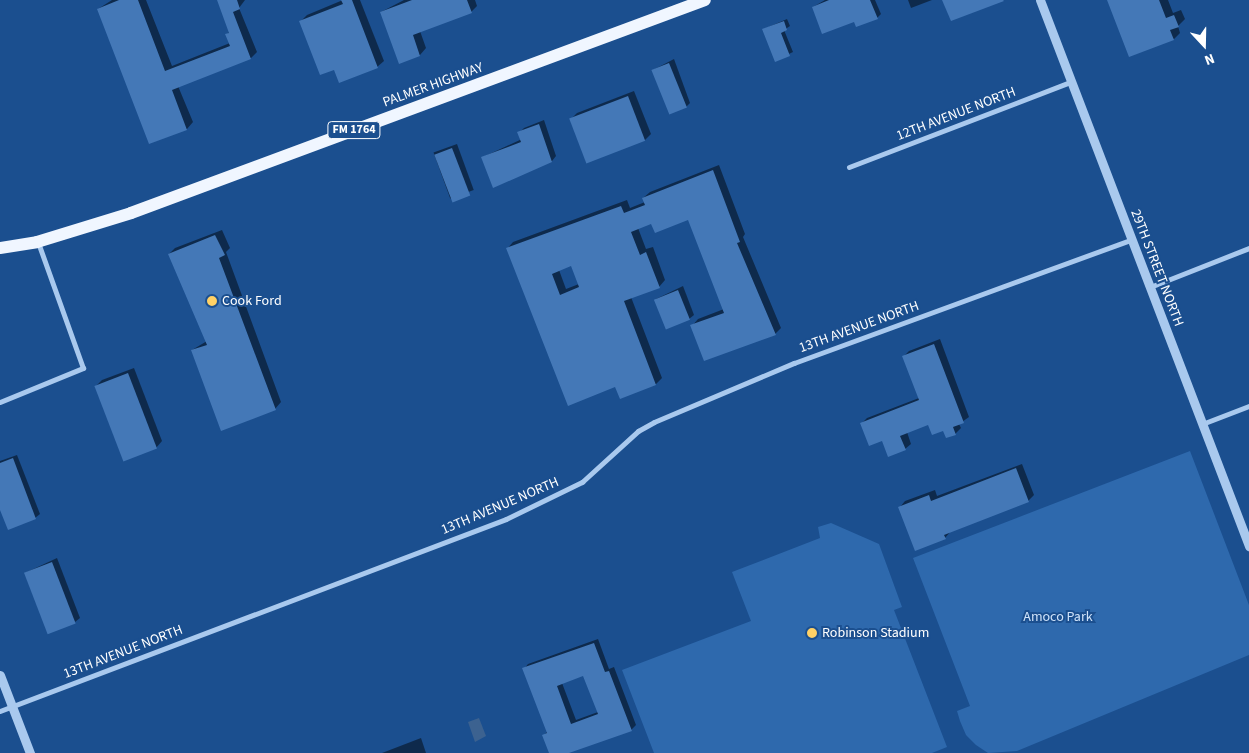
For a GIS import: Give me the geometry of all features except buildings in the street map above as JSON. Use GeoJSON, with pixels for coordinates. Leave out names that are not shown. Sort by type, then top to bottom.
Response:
{"type":"FeatureCollection","features":[{"type":"Feature","properties":{"kind":"main road","name":"PALMER HIGHWAY"},"geometry":{"type":"LineString","coordinates":[[0,248],[37,242],[140,210],[705,0]]}},
{"type":"Feature","properties":{"kind":"street","name":"29TH STREET NORTH"},"geometry":{"type":"LineString","coordinates":[[1040,0],[1249,546]]}},
{"type":"Feature","properties":{"kind":"street","name":"12TH AVENUE NORTH"},"geometry":{"type":"LineString","coordinates":[[848,167],[1071,82]]}},
{"type":"Feature","properties":{"kind":"street","name":"13TH AVENUE NORTH"},"geometry":{"type":"LineString","coordinates":[[0,711],[506,519],[582,482],[638,432],[654,422],[794,363],[1132,239]]}},
{"type":"Feature","properties":{"kind":"street"},"geometry":{"type":"LineString","coordinates":[[0,402],[83,368],[37,242]]}},
{"type":"Feature","properties":{"kind":"street"},"geometry":{"type":"LineString","coordinates":[[1150,286],[1249,248]]}},
{"type":"Feature","properties":{"kind":"street"},"geometry":{"type":"LineString","coordinates":[[1202,424],[1249,406]]}},
{"type":"Feature","properties":{"kind":"street"},"geometry":{"type":"LineString","coordinates":[[0,675],[30,753]]}},
{"type":"Feature","properties":{"kind":"green space","name":"Amoco Park"},"geometry":{"type":"Polygon","coordinates":[[[1190,451],[1249,605],[1249,655],[1017,751],[988,753],[976,745],[966,735],[960,721],[957,711],[970,706],[913,558],[1190,451]]]}},
{"type":"Feature","properties":{"kind":"green space","name":"Robinson Stadium"},"geometry":{"type":"Polygon","coordinates":[[[831,523],[879,544],[902,607],[894,610],[947,747],[932,753],[654,753],[622,670],[751,621],[732,572],[820,538],[818,527],[831,523]]]}},
{"type":"Feature","properties":{"kind":"shaded area"},"geometry":{"type":"Polygon","coordinates":[[[479,718],[486,736],[475,742],[468,722],[479,718]]]}},
{"type":"Feature","properties":{"kind":"place","name":"Cook Ford"},"geometry":{"type":"Point","coordinates":[212,301]}},
{"type":"Feature","properties":{"kind":"place","name":"Robinson Stadium"},"geometry":{"type":"Point","coordinates":[812,633]}}]}
